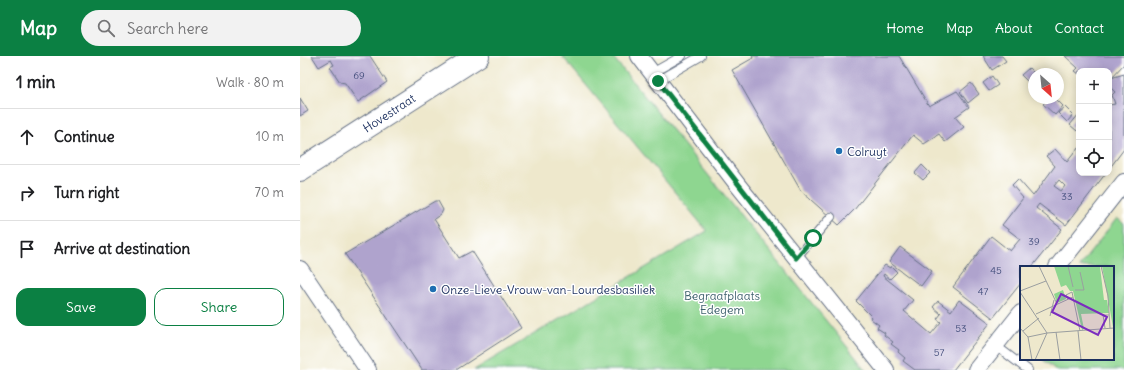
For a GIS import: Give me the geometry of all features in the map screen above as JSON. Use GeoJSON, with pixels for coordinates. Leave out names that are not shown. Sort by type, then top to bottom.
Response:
{"type":"FeatureCollection","features":[{"type":"Feature","properties":{"kind":"street","name":"Hovestraat"},"geometry":{"type":"LineString","coordinates":[[300,170],[478,56]]}},
{"type":"Feature","properties":{"kind":"street"},"geometry":{"type":"LineString","coordinates":[[639,56],[796,258],[886,370]]}},
{"type":"Feature","properties":{"kind":"street"},"geometry":{"type":"LineString","coordinates":[[1058,266],[1119,200],[1124,182]]}},
{"type":"Feature","properties":{"kind":"street"},"geometry":{"type":"LineString","coordinates":[[300,269],[368,370]]}},
{"type":"Feature","properties":{"kind":"street"},"geometry":{"type":"LineString","coordinates":[[976,370],[1020,314]]}},
{"type":"Feature","properties":{"kind":"lane"},"geometry":{"type":"LineString","coordinates":[[655,77],[682,56]]}},
{"type":"Feature","properties":{"kind":"lane"},"geometry":{"type":"LineString","coordinates":[[655,77],[701,56]]}},
{"type":"Feature","properties":{"kind":"lane"},"geometry":{"type":"LineString","coordinates":[[796,258],[831,217]]}},
{"type":"Feature","properties":{"kind":"lane"},"geometry":{"type":"LineString","coordinates":[[995,345],[1028,370]]}},
{"type":"Feature","properties":{"kind":"green space","name":"Begraafplaats Edegem"},"geometry":{"type":"Polygon","coordinates":[[[562,56],[612,56],[866,370],[474,370],[707,231],[562,56]]]}},
{"type":"Feature","properties":{"kind":"green space"},"geometry":{"type":"Polygon","coordinates":[[[1117,218],[1124,224],[1124,370],[1056,370],[1043,360],[1114,360],[1114,266],[1080,266],[1117,218]]]}},
{"type":"Feature","properties":{"kind":"building"},"geometry":{"type":"Polygon","coordinates":[[[312,56],[370,56],[387,82],[358,102],[345,83],[340,82],[330,67],[334,65],[331,60],[319,67],[312,56]]]}},
{"type":"Feature","properties":{"kind":"building","name":"Colruyt"},"geometry":{"type":"Polygon","coordinates":[[[752,56],[899,56],[929,106],[957,91],[969,107],[955,117],[964,127],[945,142],[939,134],[924,144],[913,135],[854,210],[839,225],[801,191],[732,70],[753,58],[752,56]]]}},
{"type":"Feature","properties":{"kind":"building"},"geometry":{"type":"Polygon","coordinates":[[[983,56],[1002,56],[1006,61],[992,70],[983,56]]]}},
{"type":"Feature","properties":{"kind":"building"},"geometry":{"type":"Polygon","coordinates":[[[1065,56],[1124,56],[1124,64],[1112,77],[1112,68],[1078,68],[1065,56]]]}},
{"type":"Feature","properties":{"kind":"building"},"geometry":{"type":"Polygon","coordinates":[[[1028,69],[1028,82],[1021,75],[1028,69]]]}},
{"type":"Feature","properties":{"kind":"building"},"geometry":{"type":"Polygon","coordinates":[[[1124,74],[1124,149],[1112,165],[1112,104],[1115,104],[1112,95],[1115,92],[1112,89],[1112,78],[1124,74]]]}},
{"type":"Feature","properties":{"kind":"building"},"geometry":{"type":"Polygon","coordinates":[[[992,76],[998,85],[989,91],[983,83],[992,76]]]}},
{"type":"Feature","properties":{"kind":"building"},"geometry":{"type":"Polygon","coordinates":[[[971,83],[979,94],[968,103],[960,92],[971,83]]]}},
{"type":"Feature","properties":{"kind":"building"},"geometry":{"type":"Polygon","coordinates":[[[300,98],[308,111],[300,116],[300,98]]]}},
{"type":"Feature","properties":{"kind":"building"},"geometry":{"type":"Polygon","coordinates":[[[1043,104],[1061,104],[1063,106],[1055,115],[1043,104]]]}},
{"type":"Feature","properties":{"kind":"building"},"geometry":{"type":"Polygon","coordinates":[[[1065,107],[1073,115],[1067,122],[1058,113],[1065,107]]]}},
{"type":"Feature","properties":{"kind":"building"},"geometry":{"type":"Polygon","coordinates":[[[1076,118],[1076,130],[1070,125],[1076,118]]]}},
{"type":"Feature","properties":{"kind":"building"},"geometry":{"type":"Polygon","coordinates":[[[1055,149],[1067,162],[1076,151],[1076,176],[1104,176],[1066,225],[1039,204],[1036,208],[1062,229],[1033,266],[1020,266],[1020,284],[993,318],[953,287],[991,236],[1010,251],[1020,239],[1002,225],[1023,198],[1012,185],[1018,179],[1033,196],[1055,166],[1046,156],[1055,149]],[[1059,180],[1054,186],[1061,191],[1065,186],[1059,180]]]}},
{"type":"Feature","properties":{"kind":"building"},"geometry":{"type":"Polygon","coordinates":[[[922,165],[930,173],[923,180],[915,173],[922,165]]]}},
{"type":"Feature","properties":{"kind":"building","name":"Onze-Lieve-Vrouw-van-Lourdesbasiliek"},"geometry":{"type":"Polygon","coordinates":[[[435,201],[438,201],[443,210],[441,214],[434,219],[459,258],[472,251],[521,328],[456,370],[422,370],[345,254],[435,201]]]}},
{"type":"Feature","properties":{"kind":"building"},"geometry":{"type":"Polygon","coordinates":[[[900,247],[932,271],[921,286],[889,262],[900,247]]]}},
{"type":"Feature","properties":{"kind":"building"},"geometry":{"type":"Polygon","coordinates":[[[885,265],[890,268],[891,266],[897,272],[890,279],[884,274],[883,276],[913,300],[904,311],[931,334],[941,322],[937,319],[941,314],[933,307],[938,301],[951,311],[959,300],[990,323],[953,370],[915,370],[903,361],[905,358],[898,352],[899,350],[891,344],[893,342],[884,335],[885,333],[877,328],[879,325],[871,319],[872,317],[856,301],[885,265]]]}},
{"type":"Feature","properties":{"kind":"place","name":"Colruyt"},"geometry":{"type":"Point","coordinates":[839,151]}},
{"type":"Feature","properties":{"kind":"place","name":"Onze-Lieve-Vrouw-van-Lourdesbasiliek"},"geometry":{"type":"Point","coordinates":[433,289]}},
{"type":"Feature","properties":{"kind":"route"},"geometry":{"type":"LineString","coordinates":[[658,81],[796,258],[813,238]]}}]}
